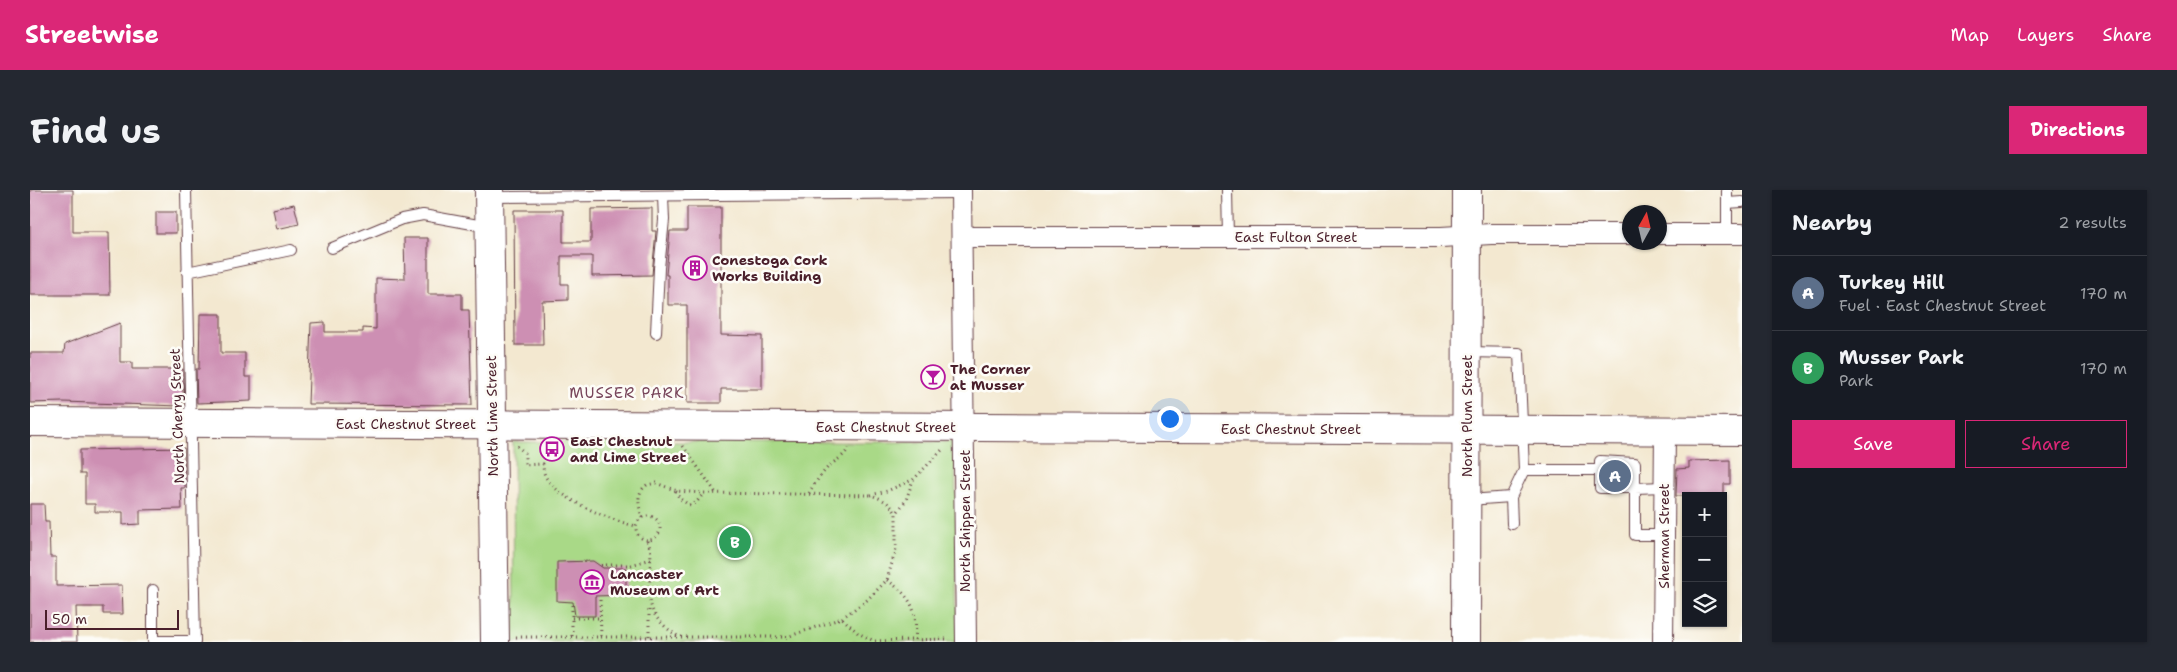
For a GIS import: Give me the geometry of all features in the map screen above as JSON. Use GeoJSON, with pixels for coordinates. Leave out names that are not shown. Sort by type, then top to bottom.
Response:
{"type":"FeatureCollection","features":[{"type":"Feature","properties":{"kind":"main road","name":"North Plum Street"},"geometry":{"type":"LineString","coordinates":[[1466,642],[1468,190]]}},
{"type":"Feature","properties":{"kind":"main road","name":"North Lime Street"},"geometry":{"type":"LineString","coordinates":[[489,194],[495,640]]}},
{"type":"Feature","properties":{"kind":"main road","name":"East Chestnut Street"},"geometry":{"type":"LineString","coordinates":[[30,422],[1742,431]]}},
{"type":"Feature","properties":{"kind":"street","name":"North Shippen Street"},"geometry":{"type":"LineString","coordinates":[[961,192],[966,641]]}},
{"type":"Feature","properties":{"kind":"street","name":"East Fulton Street"},"geometry":{"type":"LineString","coordinates":[[962,237],[1622,234]]}},
{"type":"Feature","properties":{"kind":"street"},"geometry":{"type":"LineString","coordinates":[[1667,234],[1734,234]]}},
{"type":"Feature","properties":{"kind":"street","name":"Sherman Street"},"geometry":{"type":"LineString","coordinates":[[1664,431],[1664,642]]}},
{"type":"Feature","properties":{"kind":"lane","name":"North Cherry Street"},"geometry":{"type":"LineString","coordinates":[[186,190],[186,272],[192,423],[195,642]]}},
{"type":"Feature","properties":{"kind":"lane"},"geometry":{"type":"LineString","coordinates":[[1227,190],[1228,237]]}},
{"type":"Feature","properties":{"kind":"lane"},"geometry":{"type":"LineString","coordinates":[[1727,190],[1727,202],[1734,234]]}},
{"type":"Feature","properties":{"kind":"lane"},"geometry":{"type":"LineString","coordinates":[[489,194],[663,196],[826,192],[961,192]]}},
{"type":"Feature","properties":{"kind":"lane"},"geometry":{"type":"LineString","coordinates":[[656,333],[658,268],[664,220],[663,196]]}},
{"type":"Feature","properties":{"kind":"lane"},"geometry":{"type":"LineString","coordinates":[[1727,202],[1742,202]]}},
{"type":"Feature","properties":{"kind":"lane"},"geometry":{"type":"LineString","coordinates":[[332,248],[402,219],[423,215],[490,227]]}},
{"type":"Feature","properties":{"kind":"lane"},"geometry":{"type":"LineString","coordinates":[[186,272],[291,250]]}},
{"type":"Feature","properties":{"kind":"lane"},"geometry":{"type":"LineString","coordinates":[[1467,352],[1520,353],[1521,429],[1524,470],[1510,497],[1512,524]]}},
{"type":"Feature","properties":{"kind":"lane"},"geometry":{"type":"LineString","coordinates":[[1664,487],[1635,488],[1600,488],[1600,461],[1635,463],[1635,488],[1635,535],[1664,535]]}},
{"type":"Feature","properties":{"kind":"lane"},"geometry":{"type":"LineString","coordinates":[[1524,470],[1600,470]]}},
{"type":"Feature","properties":{"kind":"lane"},"geometry":{"type":"LineString","coordinates":[[1467,500],[1510,497]]}},
{"type":"Feature","properties":{"kind":"lane"},"geometry":{"type":"LineString","coordinates":[[153,590],[153,641],[195,642]]}},
{"type":"Feature","properties":{"kind":"path"},"geometry":{"type":"LineString","coordinates":[[492,424],[525,453],[525,465],[543,464],[546,478],[556,488],[584,507],[636,526]]}},
{"type":"Feature","properties":{"kind":"path"},"geometry":{"type":"LineString","coordinates":[[673,426],[687,453],[716,493]]}},
{"type":"Feature","properties":{"kind":"path"},"geometry":{"type":"LineString","coordinates":[[808,494],[829,467],[847,454],[856,427]]}},
{"type":"Feature","properties":{"kind":"path"},"geometry":{"type":"LineString","coordinates":[[642,518],[638,501],[643,488],[656,484],[676,491],[703,493],[871,495],[887,491],[913,480],[965,427]]}},
{"type":"Feature","properties":{"kind":"path"},"geometry":{"type":"LineString","coordinates":[[896,514],[906,500],[913,480]]}},
{"type":"Feature","properties":{"kind":"path"},"geometry":{"type":"LineString","coordinates":[[676,491],[679,498],[689,505],[696,503],[703,493]]}},
{"type":"Feature","properties":{"kind":"path"},"geometry":{"type":"LineString","coordinates":[[495,640],[523,636],[787,637],[842,618],[867,600],[887,580],[892,567],[896,549],[896,514],[893,507],[871,495]]}},
{"type":"Feature","properties":{"kind":"path"},"geometry":{"type":"LineString","coordinates":[[654,517],[661,526],[657,537],[648,541],[639,537],[636,526],[642,518],[654,517]]}},
{"type":"Feature","properties":{"kind":"path"},"geometry":{"type":"LineString","coordinates":[[648,541],[651,559],[649,636]]}},
{"type":"Feature","properties":{"kind":"path"},"geometry":{"type":"LineString","coordinates":[[601,565],[632,564],[651,559]]}},
{"type":"Feature","properties":{"kind":"path"},"geometry":{"type":"LineString","coordinates":[[887,580],[906,595],[914,607],[915,641]]}},
{"type":"Feature","properties":{"kind":"path"},"geometry":{"type":"LineString","coordinates":[[600,600],[600,636]]}},
{"type":"Feature","properties":{"kind":"path"},"geometry":{"type":"LineString","coordinates":[[572,603],[572,636]]}},
{"type":"Feature","properties":{"kind":"path"},"geometry":{"type":"LineString","coordinates":[[650,605],[658,621],[680,637]]}},
{"type":"Feature","properties":{"kind":"path"},"geometry":{"type":"LineString","coordinates":[[572,618],[600,618]]}},
{"type":"Feature","properties":{"kind":"path"},"geometry":{"type":"LineString","coordinates":[[842,618],[858,633],[874,641],[949,639],[966,641]]}},
{"type":"Feature","properties":{"kind":"green space","name":"MUSSER PARK"},"geometry":{"type":"Polygon","coordinates":[[[513,442],[955,442],[958,642],[514,642],[513,442]]]}},
{"type":"Feature","properties":{"kind":"building"},"geometry":{"type":"Polygon","coordinates":[[[30,190],[73,190],[73,232],[109,232],[110,295],[30,295],[30,190]]]}},
{"type":"Feature","properties":{"kind":"building"},"geometry":{"type":"Polygon","coordinates":[[[294,204],[299,224],[277,229],[273,209],[294,204]]]}},
{"type":"Feature","properties":{"kind":"building","name":"Conestoga Cork Works Building"},"geometry":{"type":"Polygon","coordinates":[[[687,207],[721,207],[721,335],[762,336],[762,389],[721,389],[721,403],[687,403],[687,305],[668,305],[668,275],[666,275],[670,231],[687,231],[687,207]]]}},
{"type":"Feature","properties":{"kind":"building"},"geometry":{"type":"Polygon","coordinates":[[[652,208],[652,231],[656,231],[652,275],[592,276],[592,256],[561,256],[561,284],[568,284],[568,300],[542,301],[543,345],[515,345],[514,210],[563,210],[563,242],[591,242],[591,209],[652,208]]]}},
{"type":"Feature","properties":{"kind":"building"},"geometry":{"type":"Polygon","coordinates":[[[156,212],[176,212],[176,233],[156,233],[156,212]]]}},
{"type":"Feature","properties":{"kind":"building"},"geometry":{"type":"Polygon","coordinates":[[[404,238],[428,238],[428,294],[462,294],[462,310],[469,310],[472,405],[308,404],[311,323],[325,322],[325,332],[363,332],[363,328],[376,329],[376,278],[405,279],[404,238]]]}},
{"type":"Feature","properties":{"kind":"building"},"geometry":{"type":"Polygon","coordinates":[[[200,314],[221,314],[221,353],[245,353],[245,377],[251,377],[251,401],[197,403],[196,369],[199,369],[200,314]]]}},
{"type":"Feature","properties":{"kind":"building"},"geometry":{"type":"Polygon","coordinates":[[[120,323],[120,362],[132,362],[132,369],[183,369],[183,403],[180,403],[180,406],[63,402],[30,403],[30,353],[64,353],[65,344],[120,323]]]}},
{"type":"Feature","properties":{"kind":"building"},"geometry":{"type":"Polygon","coordinates":[[[184,448],[185,488],[181,488],[182,509],[140,510],[140,524],[123,525],[123,512],[95,512],[95,504],[85,504],[85,474],[80,474],[80,450],[184,448]]]}},
{"type":"Feature","properties":{"kind":"building"},"geometry":{"type":"Polygon","coordinates":[[[1730,460],[1730,484],[1724,484],[1724,492],[1682,492],[1682,496],[1676,496],[1677,469],[1689,468],[1689,461],[1730,460]]]}},
{"type":"Feature","properties":{"kind":"building"},"geometry":{"type":"Polygon","coordinates":[[[1607,468],[1626,469],[1626,481],[1607,481],[1607,468]]]}},
{"type":"Feature","properties":{"kind":"building"},"geometry":{"type":"Polygon","coordinates":[[[30,504],[44,504],[45,522],[49,522],[50,557],[56,557],[56,586],[122,585],[123,614],[103,614],[103,607],[76,607],[77,642],[30,642],[30,504]]]}},
{"type":"Feature","properties":{"kind":"building","name":"Lancaster Museum of Art"},"geometry":{"type":"Polygon","coordinates":[[[593,561],[603,568],[626,568],[626,595],[595,596],[595,616],[575,616],[573,602],[557,601],[557,562],[593,561]]]}},
{"type":"Feature","properties":{"kind":"place","name":"Conestoga Cork Works Building"},"geometry":{"type":"Point","coordinates":[695,268]}},
{"type":"Feature","properties":{"kind":"place","name":"The Corner at Musser"},"geometry":{"type":"Point","coordinates":[933,377]}},
{"type":"Feature","properties":{"kind":"place","name":"East Chestnut and Lime Street"},"geometry":{"type":"Point","coordinates":[552,449]}},
{"type":"Feature","properties":{"kind":"place","name":"Turkey Hill"},"geometry":{"type":"Point","coordinates":[1615,476]}},
{"type":"Feature","properties":{"kind":"place","name":"Musser Park"},"geometry":{"type":"Point","coordinates":[735,542]}},
{"type":"Feature","properties":{"kind":"place","name":"Lancaster Museum of Art"},"geometry":{"type":"Point","coordinates":[592,582]}},
{"type":"Feature","properties":{"kind":"district","name":"MUSSER PARK"},"geometry":{"type":"Point","coordinates":[627,393]}}]}
